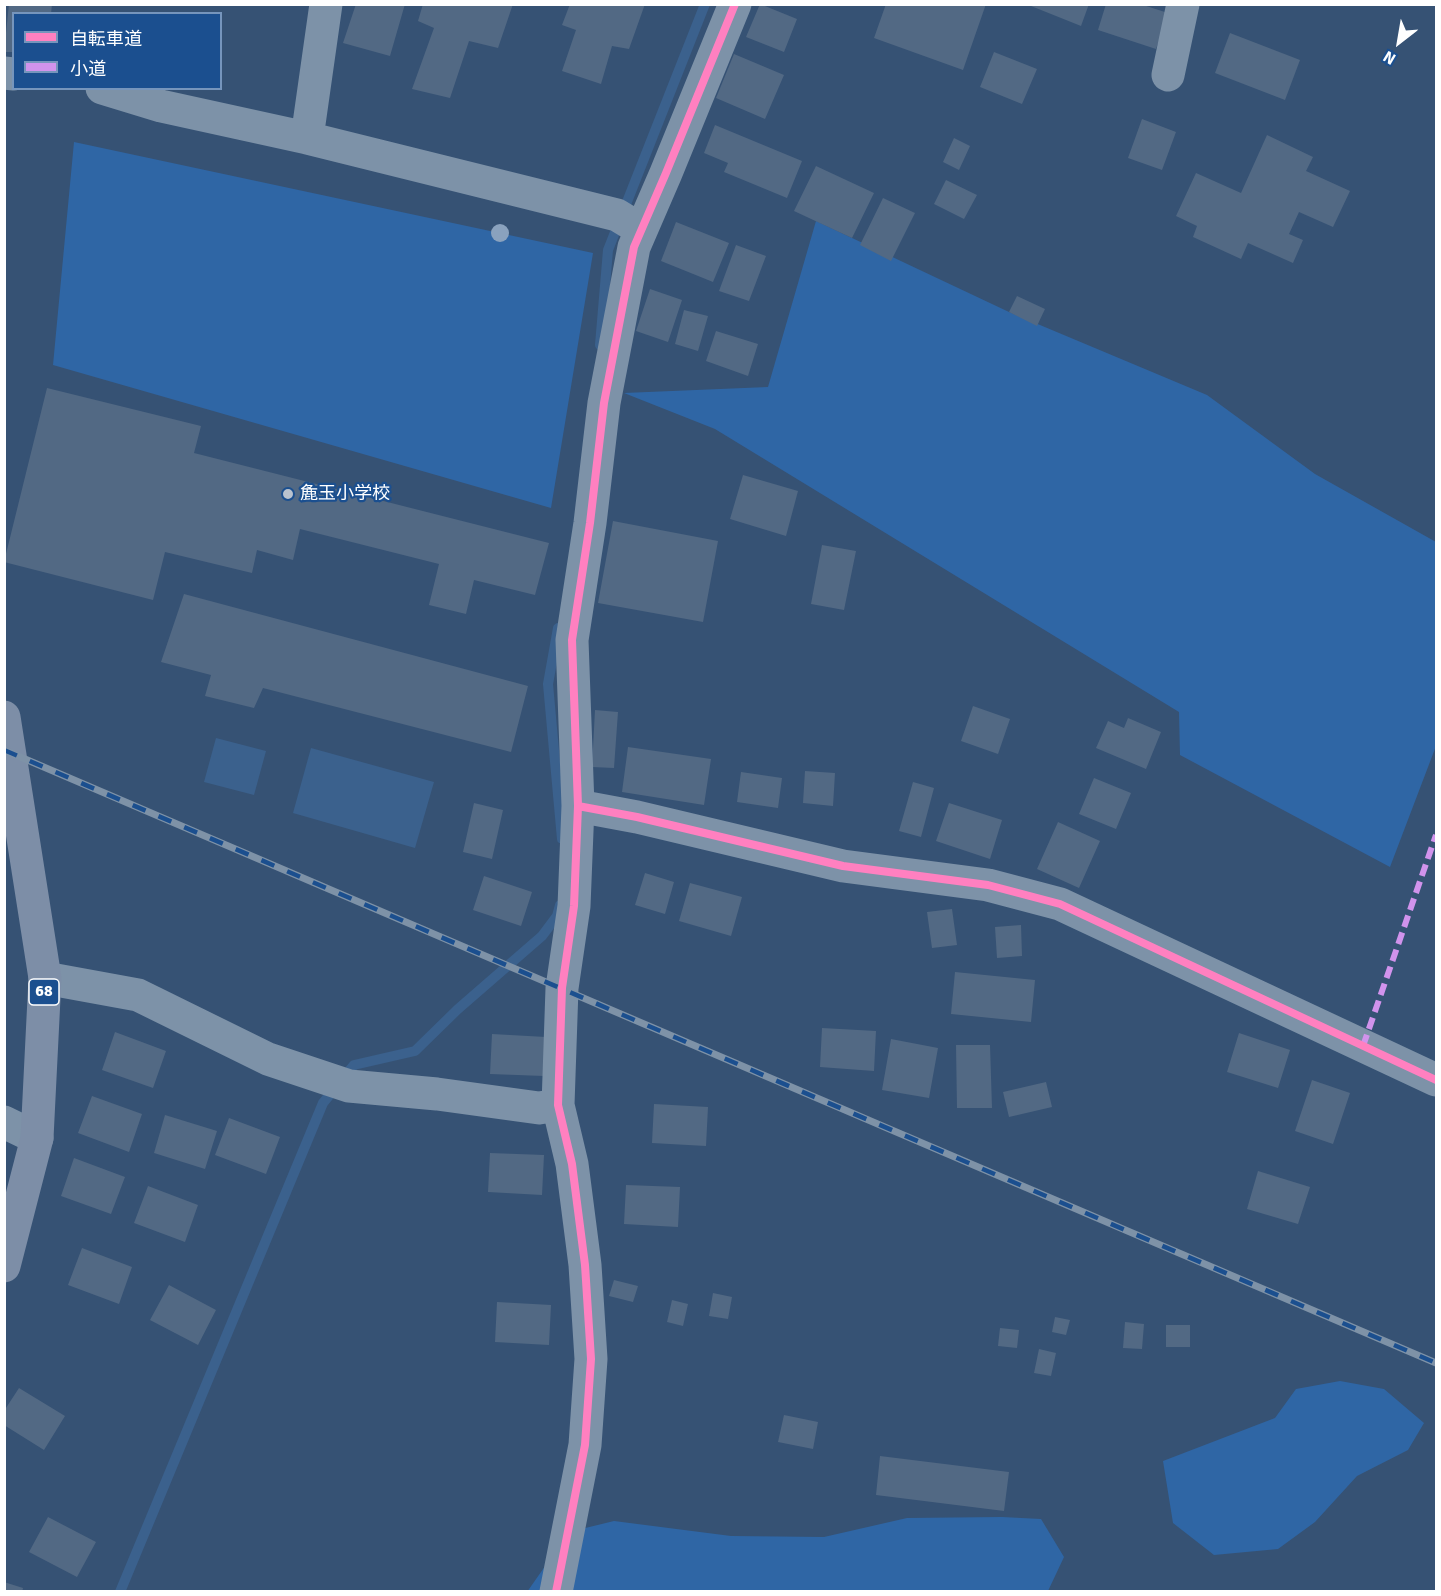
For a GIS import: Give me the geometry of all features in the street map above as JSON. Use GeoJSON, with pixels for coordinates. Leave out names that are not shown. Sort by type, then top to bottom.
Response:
{"type":"FeatureCollection","features":[{"type":"Feature","properties":{"kind":"main road","name":"68"},"geometry":{"type":"LineString","coordinates":[[4,717],[11,798],[45,978],[37,1138],[4,1266]]}},
{"type":"Feature","properties":{"kind":"street"},"geometry":{"type":"LineString","coordinates":[[307,138],[326,4]]}},
{"type":"Feature","properties":{"kind":"street"},"geometry":{"type":"LineString","coordinates":[[556,1592],[585,1445],[591,1359],[585,1265],[573,1175],[558,1105],[562,988],[574,906],[578,806],[572,640],[590,523],[604,403],[633,247],[630,223],[666,173],[735,4]]}},
{"type":"Feature","properties":{"kind":"street"},"geometry":{"type":"LineString","coordinates":[[1168,75],[1184,4]]}},
{"type":"Feature","properties":{"kind":"street"},"geometry":{"type":"LineString","coordinates":[[109,90],[161,106],[307,138],[630,223]]}},
{"type":"Feature","properties":{"kind":"street"},"geometry":{"type":"LineString","coordinates":[[578,806],[637,817],[843,866],[988,885],[1060,904],[1437,1080]]}},
{"type":"Feature","properties":{"kind":"street"},"geometry":{"type":"LineString","coordinates":[[45,978],[138,995],[268,1059],[349,1086],[437,1094],[539,1108],[558,1105]]}},
{"type":"Feature","properties":{"kind":"street"},"geometry":{"type":"LineString","coordinates":[[4,1122],[37,1138]]}},
{"type":"Feature","properties":{"kind":"shaded area"},"geometry":{"type":"Polygon","coordinates":[[[74,142],[593,253],[551,508],[53,365],[74,142]]]}},
{"type":"Feature","properties":{"kind":"shaded area"},"geometry":{"type":"Polygon","coordinates":[[[816,221],[1009,312],[1207,395],[1315,474],[1436,542],[1436,746],[1390,867],[1180,755],[1179,712],[715,429],[624,393],[768,387],[816,221]]]}},
{"type":"Feature","properties":{"kind":"shaded area"},"geometry":{"type":"Polygon","coordinates":[[[216,738],[266,751],[254,795],[204,782],[216,738]]]}},
{"type":"Feature","properties":{"kind":"shaded area"},"geometry":{"type":"Polygon","coordinates":[[[311,748],[434,782],[415,848],[293,813],[311,748]]]}},
{"type":"Feature","properties":{"kind":"shaded area"},"geometry":{"type":"Polygon","coordinates":[[[1340,1381],[1384,1389],[1424,1423],[1408,1450],[1357,1476],[1315,1522],[1278,1549],[1214,1555],[1173,1523],[1163,1461],[1275,1418],[1296,1389],[1340,1381]]]}},
{"type":"Feature","properties":{"kind":"shaded area"},"geometry":{"type":"Polygon","coordinates":[[[907,1518],[1041,1519],[1064,1557],[1048,1591],[527,1592],[569,1532],[614,1521],[731,1536],[824,1537],[907,1518]]]}},
{"type":"Feature","properties":{"kind":"building"},"geometry":{"type":"Polygon","coordinates":[[[9,4],[52,4],[51,12],[12,12],[12,52],[4,52],[9,4]]]}},
{"type":"Feature","properties":{"kind":"building"},"geometry":{"type":"Polygon","coordinates":[[[356,4],[405,4],[390,56],[343,43],[356,4]]]}},
{"type":"Feature","properties":{"kind":"building"},"geometry":{"type":"Polygon","coordinates":[[[423,4],[513,4],[498,48],[469,41],[450,98],[412,89],[434,28],[418,21],[423,4]]]}},
{"type":"Feature","properties":{"kind":"building"},"geometry":{"type":"Polygon","coordinates":[[[570,4],[645,4],[629,49],[612,46],[601,84],[562,71],[576,30],[562,25],[570,4]]]}},
{"type":"Feature","properties":{"kind":"building"},"geometry":{"type":"Polygon","coordinates":[[[760,4],[797,19],[784,52],[746,37],[760,4]]]}},
{"type":"Feature","properties":{"kind":"building"},"geometry":{"type":"Polygon","coordinates":[[[886,4],[986,4],[963,70],[874,38],[886,4]]]}},
{"type":"Feature","properties":{"kind":"building"},"geometry":{"type":"Polygon","coordinates":[[[1026,4],[1089,4],[1081,26],[1026,4]]]}},
{"type":"Feature","properties":{"kind":"building"},"geometry":{"type":"Polygon","coordinates":[[[1106,4],[1140,4],[1168,13],[1156,49],[1098,30],[1106,4]]]}},
{"type":"Feature","properties":{"kind":"building"},"geometry":{"type":"Polygon","coordinates":[[[1230,33],[1300,60],[1285,100],[1215,73],[1230,33]]]}},
{"type":"Feature","properties":{"kind":"building"},"geometry":{"type":"Polygon","coordinates":[[[994,52],[1037,69],[1022,104],[980,87],[994,52]]]}},
{"type":"Feature","properties":{"kind":"building"},"geometry":{"type":"Polygon","coordinates":[[[734,54],[784,75],[765,119],[716,98],[734,54]]]}},
{"type":"Feature","properties":{"kind":"building"},"geometry":{"type":"Polygon","coordinates":[[[1142,119],[1176,132],[1162,170],[1128,158],[1142,119]]]}},
{"type":"Feature","properties":{"kind":"building"},"geometry":{"type":"Polygon","coordinates":[[[715,125],[802,161],[787,198],[724,172],[728,163],[704,153],[715,125]]]}},
{"type":"Feature","properties":{"kind":"building"},"geometry":{"type":"Polygon","coordinates":[[[1267,135],[1313,157],[1306,171],[1350,191],[1333,227],[1299,212],[1289,234],[1303,240],[1293,263],[1248,243],[1241,259],[1193,237],[1197,226],[1176,216],[1196,173],[1241,193],[1267,135]]]}},
{"type":"Feature","properties":{"kind":"building"},"geometry":{"type":"Polygon","coordinates":[[[954,138],[970,146],[959,170],[943,162],[954,138]]]}},
{"type":"Feature","properties":{"kind":"building"},"geometry":{"type":"Polygon","coordinates":[[[816,166],[874,193],[852,238],[794,211],[816,166]]]}},
{"type":"Feature","properties":{"kind":"building"},"geometry":{"type":"Polygon","coordinates":[[[946,180],[977,195],[964,219],[934,204],[946,180]]]}},
{"type":"Feature","properties":{"kind":"building"},"geometry":{"type":"Polygon","coordinates":[[[883,198],[915,213],[891,261],[860,245],[883,198]]]}},
{"type":"Feature","properties":{"kind":"building"},"geometry":{"type":"Polygon","coordinates":[[[676,222],[729,243],[713,282],[661,261],[676,222]]]}},
{"type":"Feature","properties":{"kind":"building"},"geometry":{"type":"Polygon","coordinates":[[[736,245],[766,256],[749,301],[719,291],[736,245]]]}},
{"type":"Feature","properties":{"kind":"building"},"geometry":{"type":"Polygon","coordinates":[[[650,289],[682,300],[668,342],[636,331],[650,289]]]}},
{"type":"Feature","properties":{"kind":"building"},"geometry":{"type":"Polygon","coordinates":[[[1017,296],[1045,309],[1037,326],[1009,312],[1017,296]]]}},
{"type":"Feature","properties":{"kind":"building"},"geometry":{"type":"Polygon","coordinates":[[[684,310],[708,316],[698,351],[675,344],[684,310]]]}},
{"type":"Feature","properties":{"kind":"building"},"geometry":{"type":"Polygon","coordinates":[[[716,331],[758,344],[748,376],[706,361],[716,331]]]}},
{"type":"Feature","properties":{"kind":"building"},"geometry":{"type":"Polygon","coordinates":[[[47,388],[201,426],[194,453],[549,543],[535,595],[474,580],[466,614],[429,605],[439,564],[300,529],[293,560],[257,550],[252,573],[165,552],[153,600],[4,562],[47,388]]]}},
{"type":"Feature","properties":{"kind":"building"},"geometry":{"type":"Polygon","coordinates":[[[743,475],[798,491],[786,536],[730,519],[743,475]]]}},
{"type":"Feature","properties":{"kind":"building"},"geometry":{"type":"Polygon","coordinates":[[[613,521],[718,541],[703,622],[598,603],[613,521]]]}},
{"type":"Feature","properties":{"kind":"building"},"geometry":{"type":"Polygon","coordinates":[[[822,545],[856,551],[844,610],[811,604],[822,545]]]}},
{"type":"Feature","properties":{"kind":"building"},"geometry":{"type":"Polygon","coordinates":[[[184,594],[528,686],[511,752],[263,688],[254,708],[205,696],[211,675],[161,662],[184,594]]]}},
{"type":"Feature","properties":{"kind":"building"},"geometry":{"type":"Polygon","coordinates":[[[973,706],[1010,719],[998,754],[961,741],[973,706]]]}},
{"type":"Feature","properties":{"kind":"building"},"geometry":{"type":"Polygon","coordinates":[[[595,710],[618,712],[614,768],[592,767],[595,710]]]}},
{"type":"Feature","properties":{"kind":"building"},"geometry":{"type":"Polygon","coordinates":[[[1128,718],[1161,732],[1146,769],[1096,748],[1108,721],[1124,728],[1128,718]]]}},
{"type":"Feature","properties":{"kind":"building"},"geometry":{"type":"Polygon","coordinates":[[[628,747],[711,759],[704,805],[622,792],[628,747]]]}},
{"type":"Feature","properties":{"kind":"building"},"geometry":{"type":"Polygon","coordinates":[[[805,771],[835,773],[833,806],[803,803],[805,771]]]}},
{"type":"Feature","properties":{"kind":"building"},"geometry":{"type":"Polygon","coordinates":[[[741,772],[782,778],[778,808],[737,802],[741,772]]]}},
{"type":"Feature","properties":{"kind":"building"},"geometry":{"type":"Polygon","coordinates":[[[1094,778],[1131,793],[1116,829],[1079,814],[1094,778]]]}},
{"type":"Feature","properties":{"kind":"building"},"geometry":{"type":"Polygon","coordinates":[[[913,782],[934,788],[921,837],[899,831],[913,782]]]}},
{"type":"Feature","properties":{"kind":"building"},"geometry":{"type":"Polygon","coordinates":[[[474,803],[503,810],[492,859],[463,852],[474,803]]]}},
{"type":"Feature","properties":{"kind":"building"},"geometry":{"type":"Polygon","coordinates":[[[949,803],[1002,820],[990,859],[936,841],[949,803]]]}},
{"type":"Feature","properties":{"kind":"building"},"geometry":{"type":"Polygon","coordinates":[[[1058,822],[1100,841],[1079,888],[1037,869],[1058,822]]]}},
{"type":"Feature","properties":{"kind":"building"},"geometry":{"type":"Polygon","coordinates":[[[645,873],[674,882],[665,914],[635,905],[645,873]]]}},
{"type":"Feature","properties":{"kind":"building"},"geometry":{"type":"Polygon","coordinates":[[[484,876],[532,892],[521,926],[473,910],[484,876]]]}},
{"type":"Feature","properties":{"kind":"building"},"geometry":{"type":"Polygon","coordinates":[[[690,883],[742,897],[731,936],[679,921],[690,883]]]}},
{"type":"Feature","properties":{"kind":"building"},"geometry":{"type":"Polygon","coordinates":[[[952,909],[957,945],[932,948],[927,912],[952,909]]]}},
{"type":"Feature","properties":{"kind":"building"},"geometry":{"type":"Polygon","coordinates":[[[1021,925],[1022,956],[997,958],[995,927],[1021,925]]]}},
{"type":"Feature","properties":{"kind":"building"},"geometry":{"type":"Polygon","coordinates":[[[955,972],[1035,980],[1031,1022],[951,1014],[955,972]]]}},
{"type":"Feature","properties":{"kind":"building"},"geometry":{"type":"Polygon","coordinates":[[[822,1028],[876,1031],[874,1071],[820,1067],[822,1028]]]}},
{"type":"Feature","properties":{"kind":"building"},"geometry":{"type":"Polygon","coordinates":[[[115,1032],[166,1051],[153,1088],[102,1070],[115,1032]]]}},
{"type":"Feature","properties":{"kind":"building"},"geometry":{"type":"Polygon","coordinates":[[[1239,1033],[1290,1050],[1278,1088],[1227,1072],[1239,1033]]]}},
{"type":"Feature","properties":{"kind":"building"},"geometry":{"type":"Polygon","coordinates":[[[492,1034],[546,1037],[544,1076],[490,1074],[492,1034]]]}},
{"type":"Feature","properties":{"kind":"building"},"geometry":{"type":"Polygon","coordinates":[[[891,1039],[938,1048],[929,1098],[882,1090],[891,1039]]]}},
{"type":"Feature","properties":{"kind":"building"},"geometry":{"type":"Polygon","coordinates":[[[956,1045],[990,1045],[992,1108],[957,1108],[956,1045]]]}},
{"type":"Feature","properties":{"kind":"building"},"geometry":{"type":"Polygon","coordinates":[[[1312,1080],[1350,1093],[1333,1144],[1295,1131],[1312,1080]]]}},
{"type":"Feature","properties":{"kind":"building"},"geometry":{"type":"Polygon","coordinates":[[[1046,1082],[1052,1107],[1009,1117],[1003,1092],[1046,1082]]]}},
{"type":"Feature","properties":{"kind":"building"},"geometry":{"type":"Polygon","coordinates":[[[92,1096],[142,1114],[129,1152],[78,1133],[92,1096]]]}},
{"type":"Feature","properties":{"kind":"building"},"geometry":{"type":"Polygon","coordinates":[[[654,1104],[708,1107],[706,1146],[652,1143],[654,1104]]]}},
{"type":"Feature","properties":{"kind":"building"},"geometry":{"type":"Polygon","coordinates":[[[165,1115],[217,1131],[205,1169],[154,1153],[165,1115]]]}},
{"type":"Feature","properties":{"kind":"building"},"geometry":{"type":"Polygon","coordinates":[[[229,1118],[280,1137],[266,1174],[215,1155],[229,1118]]]}},
{"type":"Feature","properties":{"kind":"building"},"geometry":{"type":"Polygon","coordinates":[[[490,1153],[544,1155],[542,1195],[488,1192],[490,1153]]]}},
{"type":"Feature","properties":{"kind":"building"},"geometry":{"type":"Polygon","coordinates":[[[74,1158],[125,1177],[111,1214],[61,1196],[74,1158]]]}},
{"type":"Feature","properties":{"kind":"building"},"geometry":{"type":"Polygon","coordinates":[[[1258,1171],[1310,1187],[1298,1224],[1247,1209],[1258,1171]]]}},
{"type":"Feature","properties":{"kind":"building"},"geometry":{"type":"Polygon","coordinates":[[[626,1185],[680,1187],[678,1227],[624,1224],[626,1185]]]}},
{"type":"Feature","properties":{"kind":"building"},"geometry":{"type":"Polygon","coordinates":[[[148,1186],[198,1205],[185,1242],[134,1223],[148,1186]]]}},
{"type":"Feature","properties":{"kind":"building"},"geometry":{"type":"Polygon","coordinates":[[[82,1248],[132,1267],[119,1304],[68,1285],[82,1248]]]}},
{"type":"Feature","properties":{"kind":"building"},"geometry":{"type":"Polygon","coordinates":[[[614,1280],[638,1286],[633,1302],[609,1296],[614,1280]]]}},
{"type":"Feature","properties":{"kind":"building"},"geometry":{"type":"Polygon","coordinates":[[[169,1285],[216,1310],[198,1345],[150,1320],[169,1285]]]}},
{"type":"Feature","properties":{"kind":"building"},"geometry":{"type":"Polygon","coordinates":[[[713,1293],[732,1297],[728,1319],[709,1316],[713,1293]]]}},
{"type":"Feature","properties":{"kind":"building"},"geometry":{"type":"Polygon","coordinates":[[[672,1300],[688,1304],[683,1326],[667,1322],[672,1300]]]}},
{"type":"Feature","properties":{"kind":"building"},"geometry":{"type":"Polygon","coordinates":[[[497,1302],[551,1305],[549,1345],[495,1342],[497,1302]]]}},
{"type":"Feature","properties":{"kind":"building"},"geometry":{"type":"Polygon","coordinates":[[[1055,1317],[1070,1320],[1066,1335],[1052,1332],[1055,1317]]]}},
{"type":"Feature","properties":{"kind":"building"},"geometry":{"type":"Polygon","coordinates":[[[1125,1322],[1144,1324],[1142,1349],[1123,1348],[1125,1322]]]}},
{"type":"Feature","properties":{"kind":"building"},"geometry":{"type":"Polygon","coordinates":[[[1166,1325],[1190,1325],[1190,1347],[1166,1347],[1166,1325]]]}},
{"type":"Feature","properties":{"kind":"building"},"geometry":{"type":"Polygon","coordinates":[[[1000,1328],[1019,1330],[1017,1348],[998,1346],[1000,1328]]]}},
{"type":"Feature","properties":{"kind":"building"},"geometry":{"type":"Polygon","coordinates":[[[1039,1349],[1056,1353],[1051,1376],[1034,1373],[1039,1349]]]}},
{"type":"Feature","properties":{"kind":"building"},"geometry":{"type":"Polygon","coordinates":[[[19,1388],[65,1416],[44,1450],[4,1425],[4,1411],[19,1388]]]}},
{"type":"Feature","properties":{"kind":"building"},"geometry":{"type":"Polygon","coordinates":[[[784,1415],[818,1422],[813,1449],[778,1442],[784,1415]]]}},
{"type":"Feature","properties":{"kind":"building"},"geometry":{"type":"Polygon","coordinates":[[[880,1456],[1009,1472],[1004,1511],[876,1495],[880,1456]]]}},
{"type":"Feature","properties":{"kind":"building"},"geometry":{"type":"Polygon","coordinates":[[[48,1517],[96,1542],[77,1577],[29,1552],[48,1517]]]}},
{"type":"Feature","properties":{"kind":"building"},"geometry":{"type":"Polygon","coordinates":[[[4,1582],[23,1588],[22,1592],[4,1592],[4,1582]]]}},
{"type":"Feature","properties":{"kind":"waterway"},"geometry":{"type":"LineString","coordinates":[[600,345],[608,250],[705,4]]}},
{"type":"Feature","properties":{"kind":"waterway"},"geometry":{"type":"LineString","coordinates":[[558,628],[548,684],[562,839]]}},
{"type":"Feature","properties":{"kind":"waterway"},"geometry":{"type":"LineString","coordinates":[[120,1592],[323,1103],[354,1065],[415,1051],[458,1009],[542,936],[557,916],[560,905]]}},
{"type":"Feature","properties":{"kind":"railway"},"geometry":{"type":"LineString","coordinates":[[4,750],[1436,1363]]}},
{"type":"Feature","properties":{"kind":"marked path"},"geometry":{"type":"LineString","coordinates":[[1363,1046],[1436,835]]}},
{"type":"Feature","properties":{"kind":"cycle path"},"geometry":{"type":"LineString","coordinates":[[556,1592],[585,1445],[591,1359],[585,1265],[572,1164],[558,1105],[562,988],[574,906],[578,806],[572,640],[590,523],[604,403],[634,247],[735,4]]}},
{"type":"Feature","properties":{"kind":"cycle path"},"geometry":{"type":"LineString","coordinates":[[578,806],[637,817],[843,866],[988,885],[1060,904],[1436,1080]]}},
{"type":"Feature","properties":{"kind":"place","name":"麁玉小学校"},"geometry":{"type":"Point","coordinates":[288,494]}}]}
